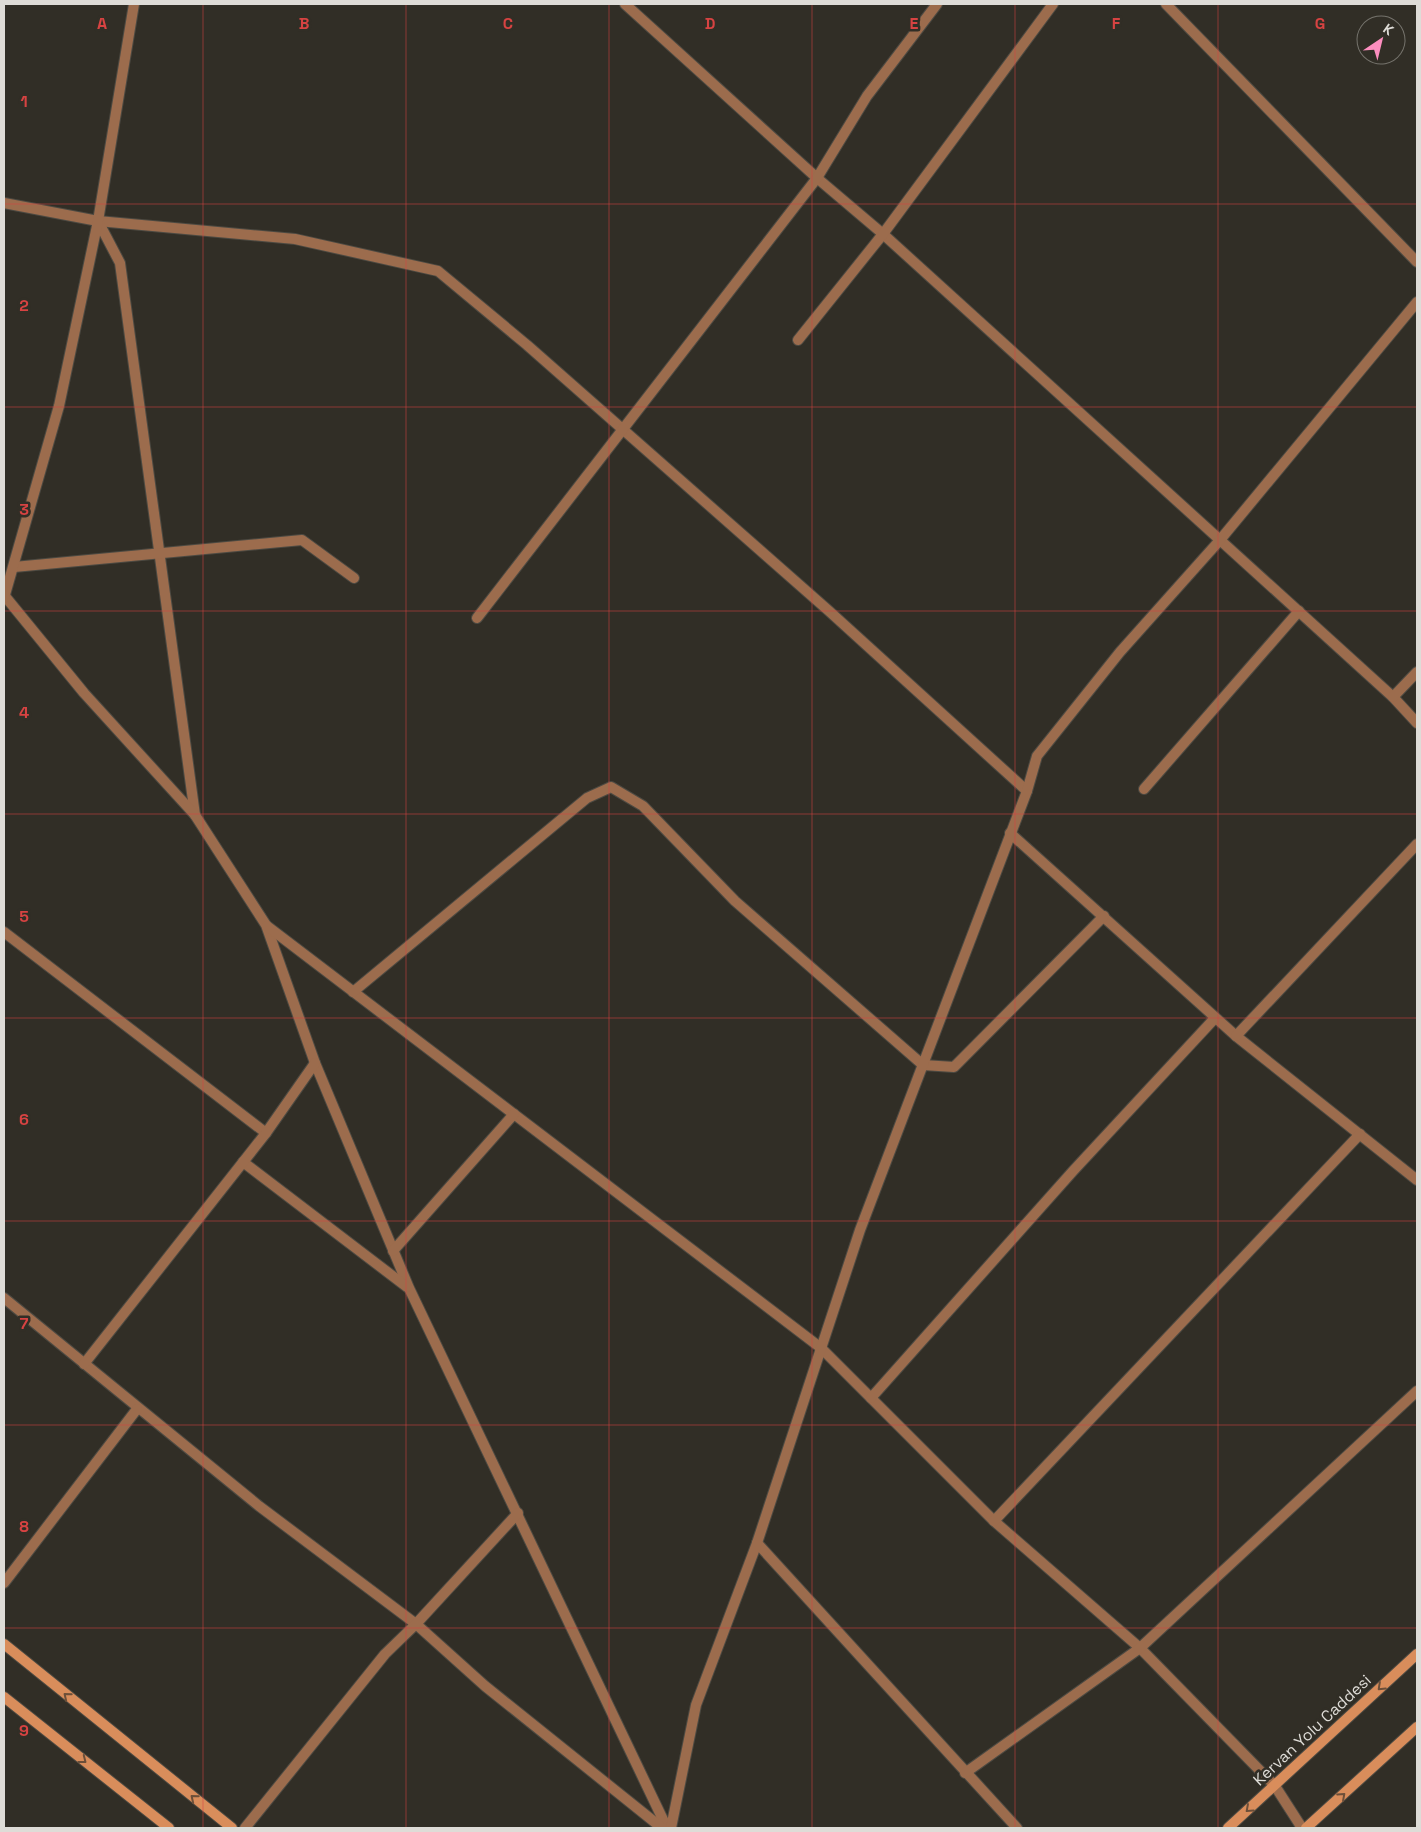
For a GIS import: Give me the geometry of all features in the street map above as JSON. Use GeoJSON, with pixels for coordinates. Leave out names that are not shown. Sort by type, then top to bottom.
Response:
{"type":"FeatureCollection","features":[{"type":"Feature","properties":{"kind":"street"},"geometry":{"type":"LineString","coordinates":[[134,4],[98,222],[60,406],[4,596],[84,693],[195,815],[266,925],[315,1063],[409,1288],[667,1828]]}},
{"type":"Feature","properties":{"kind":"street"},"geometry":{"type":"LineString","coordinates":[[476,618],[817,178],[867,96],[937,4]]}},
{"type":"Feature","properties":{"kind":"street"},"geometry":{"type":"LineString","coordinates":[[798,340],[883,234],[1053,4]]}},
{"type":"Feature","properties":{"kind":"street"},"geometry":{"type":"LineString","coordinates":[[1166,4],[1417,262]]}},
{"type":"Feature","properties":{"kind":"street"},"geometry":{"type":"LineString","coordinates":[[628,5],[817,178],[883,234],[1299,611],[1393,697],[1417,723]]}},
{"type":"Feature","properties":{"kind":"street"},"geometry":{"type":"LineString","coordinates":[[4,203],[98,222],[295,239],[438,271],[527,345],[829,611],[1027,791]]}},
{"type":"Feature","properties":{"kind":"street"},"geometry":{"type":"LineString","coordinates":[[98,222],[120,263],[195,815]]}},
{"type":"Feature","properties":{"kind":"street"},"geometry":{"type":"LineString","coordinates":[[671,1828],[696,1705],[757,1543],[860,1230],[1027,791],[1036,756],[1120,652],[1220,540],[1417,302]]}},
{"type":"Feature","properties":{"kind":"street"},"geometry":{"type":"LineString","coordinates":[[14,567],[302,540],[354,578]]}},
{"type":"Feature","properties":{"kind":"street"},"geometry":{"type":"LineString","coordinates":[[1144,789],[1299,611]]}},
{"type":"Feature","properties":{"kind":"street"},"geometry":{"type":"LineString","coordinates":[[1393,697],[1417,672]]}},
{"type":"Feature","properties":{"kind":"street"},"geometry":{"type":"LineString","coordinates":[[353,992],[587,798],[611,787],[643,806],[734,901],[923,1065],[954,1067],[1104,916]]}},
{"type":"Feature","properties":{"kind":"street"},"geometry":{"type":"LineString","coordinates":[[1010,833],[1236,1036],[1417,1180]]}},
{"type":"Feature","properties":{"kind":"street"},"geometry":{"type":"LineString","coordinates":[[1236,1036],[1417,844]]}},
{"type":"Feature","properties":{"kind":"street"},"geometry":{"type":"LineString","coordinates":[[266,925],[821,1348],[994,1521],[1140,1648],[1275,1786],[1304,1828],[1417,1727]]}},
{"type":"Feature","properties":{"kind":"street"},"geometry":{"type":"LineString","coordinates":[[4,932],[266,1133]]}},
{"type":"Feature","properties":{"kind":"street"},"geometry":{"type":"LineString","coordinates":[[871,1398],[1073,1171],[1215,1018]]}},
{"type":"Feature","properties":{"kind":"street"},"geometry":{"type":"LineString","coordinates":[[84,1364],[244,1162],[315,1063]]}},
{"type":"Feature","properties":{"kind":"street"},"geometry":{"type":"LineString","coordinates":[[393,1251],[514,1114]]}},
{"type":"Feature","properties":{"kind":"street"},"geometry":{"type":"LineString","coordinates":[[994,1521],[1360,1134]]}},
{"type":"Feature","properties":{"kind":"street"},"geometry":{"type":"LineString","coordinates":[[244,1162],[409,1288]]}},
{"type":"Feature","properties":{"kind":"street"},"geometry":{"type":"LineString","coordinates":[[4,1298],[137,1409],[258,1506],[416,1624],[485,1686],[662,1828]]}},
{"type":"Feature","properties":{"kind":"street"},"geometry":{"type":"LineString","coordinates":[[965,1773],[1140,1648],[1417,1391]]}},
{"type":"Feature","properties":{"kind":"street"},"geometry":{"type":"LineString","coordinates":[[4,1583],[137,1409]]}},
{"type":"Feature","properties":{"kind":"street"},"geometry":{"type":"LineString","coordinates":[[245,1828],[384,1654],[416,1624],[518,1513]]}},
{"type":"Feature","properties":{"kind":"street"},"geometry":{"type":"LineString","coordinates":[[757,1543],[1017,1828]]}},
{"type":"Feature","properties":{"kind":"street"},"geometry":{"type":"LineString","coordinates":[[4,1644],[232,1828]]}},
{"type":"Feature","properties":{"kind":"street","name":"Kervan Yolu Caddesi"},"geometry":{"type":"LineString","coordinates":[[1228,1828],[1417,1654]]}},
{"type":"Feature","properties":{"kind":"street"},"geometry":{"type":"LineString","coordinates":[[4,1697],[169,1828]]}}]}
